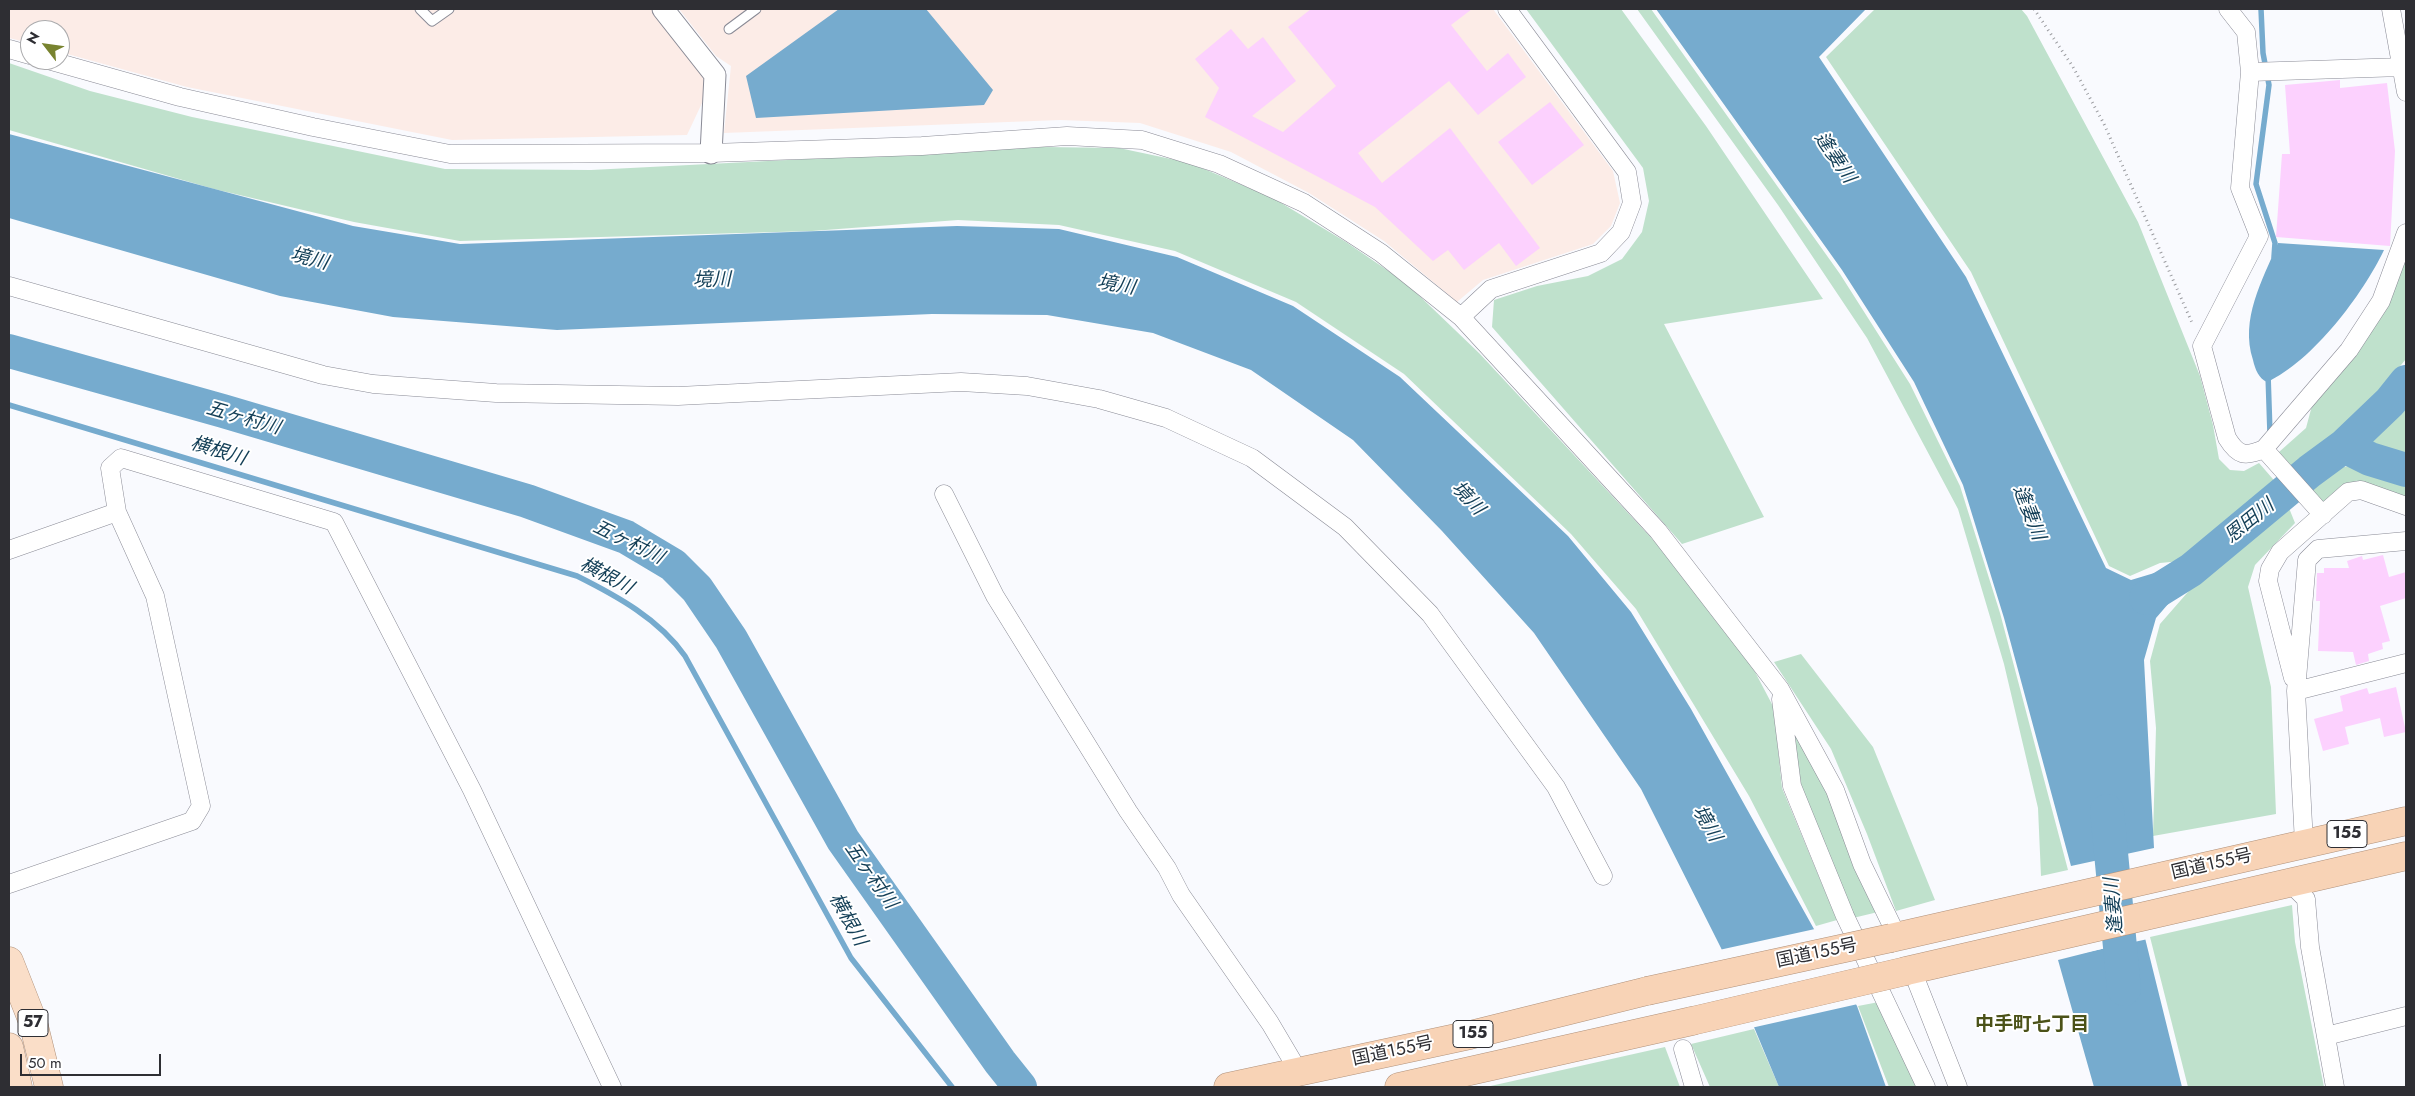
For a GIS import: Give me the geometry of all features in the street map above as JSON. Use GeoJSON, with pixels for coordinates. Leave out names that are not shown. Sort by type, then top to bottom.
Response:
{"type":"FeatureCollection","features":[{"type":"Feature","properties":{"kind":"highway","name":"国道155号"},"geometry":{"type":"LineString","coordinates":[[1228,1087],[1470,1035],[1646,991],[2406,820]]}},
{"type":"Feature","properties":{"kind":"highway","name":"国道155号"},"geometry":{"type":"LineString","coordinates":[[1399,1087],[2406,856]]}},
{"type":"Feature","properties":{"kind":"main road","name":"57"},"geometry":{"type":"LineString","coordinates":[[9,961],[33,1022],[49,1087]]}},
{"type":"Feature","properties":{"kind":"main road","name":"57"},"geometry":{"type":"LineString","coordinates":[[9,1047],[18,1087]]}},
{"type":"Feature","properties":{"kind":"street"},"geometry":{"type":"LineString","coordinates":[[663,9],[715,75],[711,153]]}},
{"type":"Feature","properties":{"kind":"street"},"geometry":{"type":"LineString","coordinates":[[1461,318],[1490,289],[1601,253],[1621,232],[1632,203],[1627,172],[1507,9]]}},
{"type":"Feature","properties":{"kind":"street"},"geometry":{"type":"LineString","coordinates":[[2228,9],[2246,32],[2252,72],[2240,188],[2259,236],[2202,346],[2230,444],[2241,454],[2252,454],[2264,449],[2349,350],[2381,301],[2406,233]]}},
{"type":"Feature","properties":{"kind":"street"},"geometry":{"type":"LineString","coordinates":[[2391,9],[2406,92]]}},
{"type":"Feature","properties":{"kind":"street"},"geometry":{"type":"LineString","coordinates":[[70,66],[180,97],[313,127],[450,154],[711,153],[922,146],[1067,136],[1142,140],[1219,164],[1304,203],[1381,253],[1461,318],[1658,531],[1780,689],[1835,790],[1862,864],[1897,936]]}},
{"type":"Feature","properties":{"kind":"street"},"geometry":{"type":"LineString","coordinates":[[2252,72],[2402,67]]}},
{"type":"Feature","properties":{"kind":"street"},"geometry":{"type":"LineString","coordinates":[[9,286],[323,375],[373,384],[496,393],[678,396],[962,382],[1027,386],[1099,399],[1166,418],[1252,458],[1345,528],[1430,614],[1556,787],[1604,876]]}},
{"type":"Feature","properties":{"kind":"street"},"geometry":{"type":"LineString","coordinates":[[2264,449],[2323,515]]}},
{"type":"Feature","properties":{"kind":"street"},"geometry":{"type":"LineString","coordinates":[[9,884],[192,821],[201,806],[155,596],[117,512],[110,468],[121,458],[334,522],[472,790],[612,1087]]}},
{"type":"Feature","properties":{"kind":"street"},"geometry":{"type":"LineString","coordinates":[[2296,691],[2268,581],[2270,569],[2280,552],[2348,492],[2361,490],[2406,506]]}},
{"type":"Feature","properties":{"kind":"street"},"geometry":{"type":"LineString","coordinates":[[944,494],[995,596],[1128,811],[1167,868],[1182,895],[1270,1024],[1299,1072]]}},
{"type":"Feature","properties":{"kind":"street"},"geometry":{"type":"LineString","coordinates":[[9,550],[117,512]]}},
{"type":"Feature","properties":{"kind":"street"},"geometry":{"type":"LineString","coordinates":[[2296,846],[2296,691],[2307,560],[2318,549],[2406,541]]}},
{"type":"Feature","properties":{"kind":"street"},"geometry":{"type":"LineString","coordinates":[[2296,691],[2406,663]]}},
{"type":"Feature","properties":{"kind":"street"},"geometry":{"type":"LineString","coordinates":[[1780,689],[1792,786],[1845,916],[1926,1087]]}},
{"type":"Feature","properties":{"kind":"street"},"geometry":{"type":"LineString","coordinates":[[2289,882],[2306,899],[2310,947],[2335,1087]]}},
{"type":"Feature","properties":{"kind":"street"},"geometry":{"type":"LineString","coordinates":[[1911,970],[1958,1087]]}},
{"type":"Feature","properties":{"kind":"street"},"geometry":{"type":"LineString","coordinates":[[2326,1036],[2406,1016]]}},
{"type":"Feature","properties":{"kind":"street"},"geometry":{"type":"LineString","coordinates":[[1683,1049],[1694,1087]]}},
{"type":"Feature","properties":{"kind":"lane"},"geometry":{"type":"LineString","coordinates":[[420,9],[432,21],[449,9]]}},
{"type":"Feature","properties":{"kind":"lane"},"geometry":{"type":"LineString","coordinates":[[729,29],[756,9]]}},
{"type":"Feature","properties":{"kind":"path"},"geometry":{"type":"LineString","coordinates":[[2034,9],[2073,68],[2104,124],[2202,346]]}},
{"type":"Feature","properties":{"kind":"shaded area"},"geometry":{"type":"Polygon","coordinates":[[[9,9],[652,9],[704,74],[703,101],[687,135],[452,140],[187,87],[70,55],[70,20],[20,20],[20,41],[9,38],[9,9]]]}},
{"type":"Feature","properties":{"kind":"shaded area"},"geometry":{"type":"Polygon","coordinates":[[[679,9],[1493,9],[1613,171],[1620,203],[1611,226],[1593,244],[1483,280],[1457,302],[1384,241],[1309,193],[1231,152],[1140,123],[1060,120],[724,133],[731,66],[716,56],[679,9]]]}},
{"type":"Feature","properties":{"kind":"green space"},"geometry":{"type":"Polygon","coordinates":[[[1526,9],[1621,9],[1706,126],[1823,299],[1664,324],[1764,517],[1682,544],[1492,327],[1494,300],[1537,286],[1588,276],[1622,259],[1642,232],[1649,201],[1643,168],[1526,9]]]}},
{"type":"Feature","properties":{"kind":"green space"},"geometry":{"type":"Polygon","coordinates":[[[1637,9],[1651,9],[1840,274],[1910,384],[1960,486],[2000,613],[2068,870],[2041,876],[2038,808],[2004,664],[1958,509],[1867,338],[1778,205],[1637,9]]]}},
{"type":"Feature","properties":{"kind":"green space"},"geometry":{"type":"Polygon","coordinates":[[[1875,9],[2021,9],[2027,16],[2138,222],[2200,376],[2213,425],[2219,459],[2230,470],[2244,471],[2259,463],[2279,486],[2191,560],[2160,563],[2130,576],[2109,566],[1971,272],[1826,57],[1875,9]]]}},
{"type":"Feature","properties":{"kind":"green space"},"geometry":{"type":"Polygon","coordinates":[[[9,63],[20,67],[20,70],[29,70],[90,91],[192,117],[445,169],[591,170],[1043,147],[1119,148],[1190,163],[1273,198],[1346,242],[1406,283],[1479,353],[1656,543],[1754,670],[1774,708],[1782,788],[1837,920],[1816,926],[1749,796],[1636,609],[1571,534],[1404,374],[1296,302],[1175,251],[1059,225],[958,220],[812,231],[460,241],[354,222],[214,189],[9,130],[9,63]]]}},
{"type":"Feature","properties":{"kind":"green space"},"geometry":{"type":"Polygon","coordinates":[[[2406,241],[2406,359],[2387,382],[2343,426],[2293,468],[2279,452],[2306,428],[2313,402],[2406,241]]]}},
{"type":"Feature","properties":{"kind":"green space"},"geometry":{"type":"Polygon","coordinates":[[[2406,403],[2406,463],[2359,447],[2406,403]]]}},
{"type":"Feature","properties":{"kind":"green space"},"geometry":{"type":"Polygon","coordinates":[[[2355,465],[2406,481],[2406,501],[2353,482],[2324,504],[2312,491],[2337,468],[2355,465]]]}},
{"type":"Feature","properties":{"kind":"green space"},"geometry":{"type":"Polygon","coordinates":[[[2287,503],[2295,523],[2255,565],[2248,587],[2271,687],[2276,814],[2153,836],[2156,728],[2150,661],[2160,624],[2208,569],[2287,503]]]}},
{"type":"Feature","properties":{"kind":"green space"},"geometry":{"type":"Polygon","coordinates":[[[1801,654],[1873,747],[1935,900],[1896,911],[1867,834],[1831,749],[1774,662],[1801,654]]]}},
{"type":"Feature","properties":{"kind":"green space"},"geometry":{"type":"Polygon","coordinates":[[[1800,730],[1878,912],[1853,918],[1799,784],[1794,731],[1800,730]]]}},
{"type":"Feature","properties":{"kind":"green space"},"geometry":{"type":"Polygon","coordinates":[[[2292,905],[2295,942],[2324,1087],[2188,1087],[2150,937],[2292,905]]]}},
{"type":"Feature","properties":{"kind":"green space"},"geometry":{"type":"Polygon","coordinates":[[[1879,1002],[1918,1087],[1889,1087],[1858,1006],[1879,1002]]]}},
{"type":"Feature","properties":{"kind":"green space"},"geometry":{"type":"Polygon","coordinates":[[[1754,1029],[1779,1087],[1710,1087],[1691,1044],[1754,1029]]]}},
{"type":"Feature","properties":{"kind":"green space"},"geometry":{"type":"Polygon","coordinates":[[[1665,1047],[1680,1087],[1486,1087],[1665,1047]]]}},
{"type":"Feature","properties":{"kind":"water"},"geometry":{"type":"Polygon","coordinates":[[[839,9],[926,9],[993,90],[984,105],[756,118],[746,76],[839,9]]]}},
{"type":"Feature","properties":{"kind":"water"},"geometry":{"type":"Polygon","coordinates":[[[1656,9],[1866,9],[1819,57],[1966,277],[2106,568],[2131,580],[2181,565],[2188,581],[2156,618],[2144,660],[2154,848],[2071,866],[2004,618],[1963,485],[1914,382],[1842,270],[1656,9]]]}},
{"type":"Feature","properties":{"kind":"water","name":"境川"},"geometry":{"type":"Polygon","coordinates":[[[9,134],[353,226],[460,244],[957,226],[1059,229],[1177,257],[1293,306],[1400,377],[1568,536],[1631,612],[1691,709],[1857,1006],[1886,1087],[1779,1087],[1721,948],[1641,789],[1534,633],[1442,531],[1353,440],[1251,370],[1153,333],[1047,315],[932,314],[557,330],[393,317],[280,296],[9,218],[9,134]]]}},
{"type":"Feature","properties":{"kind":"water"},"geometry":{"type":"Polygon","coordinates":[[[2278,243],[2384,250],[2350,306],[2335,325],[2302,359],[2267,382],[2260,376],[2255,367],[2249,330],[2255,300],[2278,243]]]}},
{"type":"Feature","properties":{"kind":"water"},"geometry":{"type":"Polygon","coordinates":[[[2145,938],[2182,1087],[2094,1087],[2058,960],[2145,938]]]}},
{"type":"Feature","properties":{"kind":"pier"},"geometry":{"type":"Polygon","coordinates":[[[1815,929],[1858,1004],[1751,1028],[1719,950],[1815,929]]]}},
{"type":"Feature","properties":{"kind":"pier"},"geometry":{"type":"Polygon","coordinates":[[[2145,936],[2148,939],[2055,959],[2057,957],[2145,936]]]}},
{"type":"Feature","properties":{"kind":"building"},"geometry":{"type":"Polygon","coordinates":[[[1311,9],[1472,9],[1451,25],[1487,71],[1508,53],[1526,77],[1478,115],[1449,81],[1358,153],[1382,183],[1450,128],[1540,248],[1516,266],[1499,243],[1464,270],[1448,250],[1433,261],[1375,207],[1205,117],[1219,88],[1195,59],[1231,29],[1248,49],[1263,37],[1296,81],[1252,116],[1283,132],[1336,86],[1288,27],[1311,9]]]}},
{"type":"Feature","properties":{"kind":"building"},"geometry":{"type":"Polygon","coordinates":[[[2340,80],[2340,88],[2387,83],[2395,151],[2390,246],[2276,237],[2282,154],[2290,154],[2285,85],[2340,80]]]}},
{"type":"Feature","properties":{"kind":"building"},"geometry":{"type":"Polygon","coordinates":[[[1550,102],[1584,145],[1532,185],[1498,142],[1550,102]]]}},
{"type":"Feature","properties":{"kind":"building"},"geometry":{"type":"Polygon","coordinates":[[[2383,555],[2389,577],[2406,572],[2406,598],[2380,606],[2390,641],[2382,643],[2383,649],[2368,654],[2369,661],[2356,665],[2353,652],[2318,651],[2320,601],[2316,601],[2317,573],[2324,573],[2324,568],[2349,568],[2347,561],[2362,556],[2363,560],[2383,555]]]}},
{"type":"Feature","properties":{"kind":"building"},"geometry":{"type":"Polygon","coordinates":[[[2396,687],[2406,732],[2384,737],[2380,718],[2345,727],[2349,744],[2323,751],[2314,719],[2343,711],[2340,696],[2367,688],[2369,694],[2396,687]]]}},
{"type":"Feature","properties":{"kind":"waterway"},"geometry":{"type":"LineString","coordinates":[[2261,9],[2263,53],[2269,85],[2256,184],[2275,243],[2274,257]]}},
{"type":"Feature","properties":{"kind":"waterway","name":"五ヶ村川"},"geometry":{"type":"LineString","coordinates":[[9,351],[223,411],[527,501],[626,537],[673,565],[697,589],[731,639],[843,840],[1000,1062],[1020,1087]]}},
{"type":"Feature","properties":{"kind":"waterway"},"geometry":{"type":"LineString","coordinates":[[2268,374],[2270,434]]}},
{"type":"Feature","properties":{"kind":"waterway","name":"恩田川"},"geometry":{"type":"LineString","coordinates":[[2146,598],[2191,570],[2310,471],[2344,446],[2390,402],[2406,382]]}},
{"type":"Feature","properties":{"kind":"waterway","name":"横根川"},"geometry":{"type":"LineString","coordinates":[[9,405],[577,576],[622,600],[650,620],[675,643],[685,656],[851,958],[952,1087]]}},
{"type":"Feature","properties":{"kind":"waterway"},"geometry":{"type":"LineString","coordinates":[[2344,446],[2370,459],[2406,470]]}},
{"type":"Feature","properties":{"kind":"waterway"},"geometry":{"type":"LineString","coordinates":[[2279,475],[2285,494]]}},
{"type":"Feature","properties":{"kind":"waterway","name":"逢妻川"},"geometry":{"type":"LineString","coordinates":[[2107,811],[2124,989]]}},
{"type":"Feature","properties":{"kind":"district","name":"中手町七丁目"},"geometry":{"type":"Point","coordinates":[2032,1025]}}]}
